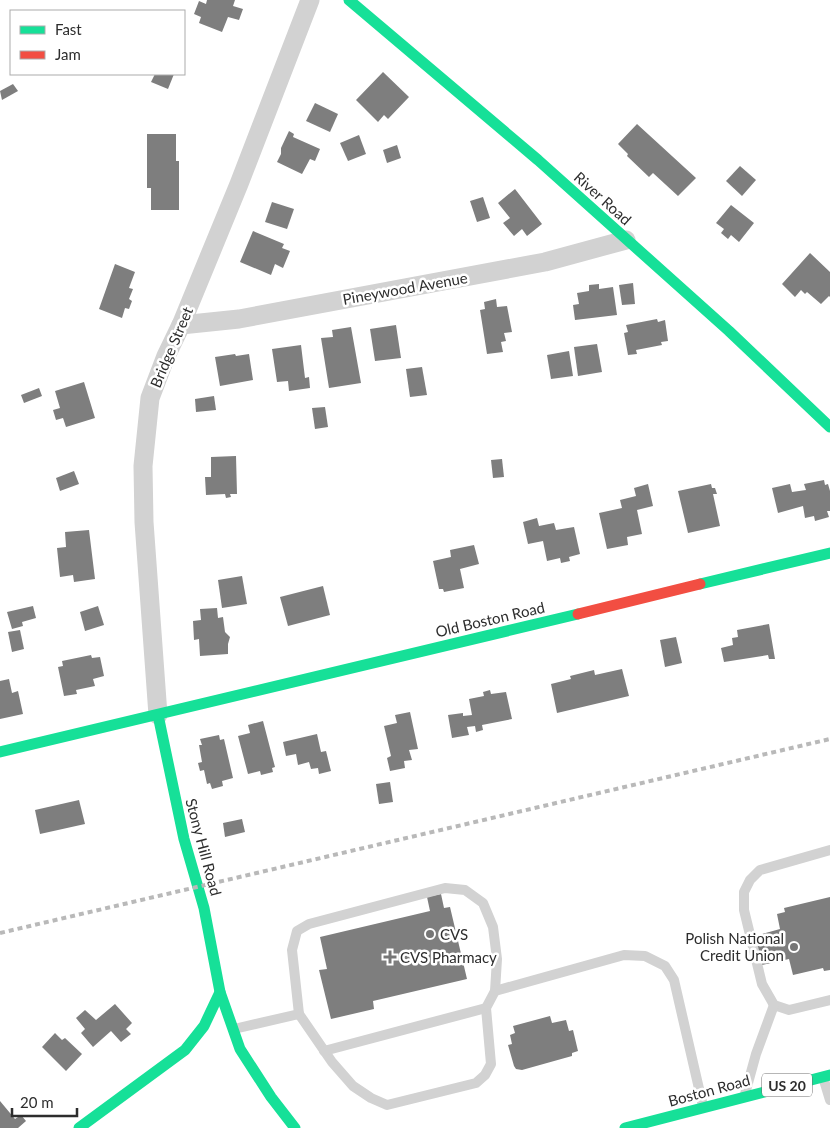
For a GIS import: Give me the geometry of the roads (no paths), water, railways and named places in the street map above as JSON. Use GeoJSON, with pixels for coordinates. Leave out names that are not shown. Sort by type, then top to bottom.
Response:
{"type":"FeatureCollection","features":[{"type":"Feature","properties":{"kind":"street","name":"Bridge Street"},"geometry":{"type":"LineString","coordinates":[[158,715],[144,522],[143,466],[150,398],[166,356],[181,325],[310,0]]}},
{"type":"Feature","properties":{"kind":"street","name":"River Road"},"geometry":{"type":"LineString","coordinates":[[349,0],[538,160],[728,331],[830,427]]}},
{"type":"Feature","properties":{"kind":"street","name":"Pineywood Avenue"},"geometry":{"type":"LineString","coordinates":[[181,325],[239,319],[546,262],[626,240]]}},
{"type":"Feature","properties":{"kind":"street","name":"Old Boston Road"},"geometry":{"type":"LineString","coordinates":[[158,715],[830,553]]}},
{"type":"Feature","properties":{"kind":"street"},"geometry":{"type":"LineString","coordinates":[[0,752],[158,715]]}},
{"type":"Feature","properties":{"kind":"street","name":"Stony Hill Road"},"geometry":{"type":"LineString","coordinates":[[158,715],[184,839],[204,908],[220,992],[240,1049],[271,1097],[295,1128]]}},
{"type":"Feature","properties":{"kind":"street"},"geometry":{"type":"LineString","coordinates":[[79,1128],[185,1050],[204,1026],[220,992]]}},
{"type":"Feature","properties":{"kind":"street","name":"Boston Road"},"geometry":{"type":"LineString","coordinates":[[629,1128],[826,1075]]}},
{"type":"Feature","properties":{"kind":"lane"},"geometry":{"type":"LineString","coordinates":[[830,850],[760,870],[750,880],[744,892],[744,910],[762,984],[774,1005],[789,1010],[830,1000]]}},
{"type":"Feature","properties":{"kind":"lane"},"geometry":{"type":"LineString","coordinates":[[445,888],[465,890],[483,903],[493,927],[497,959],[495,990],[486,1008],[491,1064],[485,1075],[476,1083],[387,1104],[371,1098],[353,1086],[324,1052],[298,1014],[292,950],[297,931],[309,924],[445,888]]}},
{"type":"Feature","properties":{"kind":"lane"},"geometry":{"type":"LineString","coordinates":[[495,990],[624,955],[644,956],[666,966],[674,980],[704,1107]]}},
{"type":"Feature","properties":{"kind":"lane"},"geometry":{"type":"LineString","coordinates":[[744,1096],[756,1054],[774,1005]]}},
{"type":"Feature","properties":{"kind":"lane"},"geometry":{"type":"LineString","coordinates":[[324,1052],[486,1008]]}},
{"type":"Feature","properties":{"kind":"lane"},"geometry":{"type":"LineString","coordinates":[[233,1029],[298,1014]]}},
{"type":"Feature","properties":{"kind":"lane"},"geometry":{"type":"LineString","coordinates":[[826,1075],[830,1100]]}},
{"type":"Feature","properties":{"kind":"railway"},"geometry":{"type":"LineString","coordinates":[[0,933],[830,739]]}},
{"type":"Feature","properties":{"kind":"place","name":"CVS"},"geometry":{"type":"Point","coordinates":[430,934]}},
{"type":"Feature","properties":{"kind":"place","name":"Polish National Credit Union"},"geometry":{"type":"Point","coordinates":[794,947]}},
{"type":"Feature","properties":{"kind":"place","name":"CVS Pharmacy"},"geometry":{"type":"Point","coordinates":[390,957]}}]}
